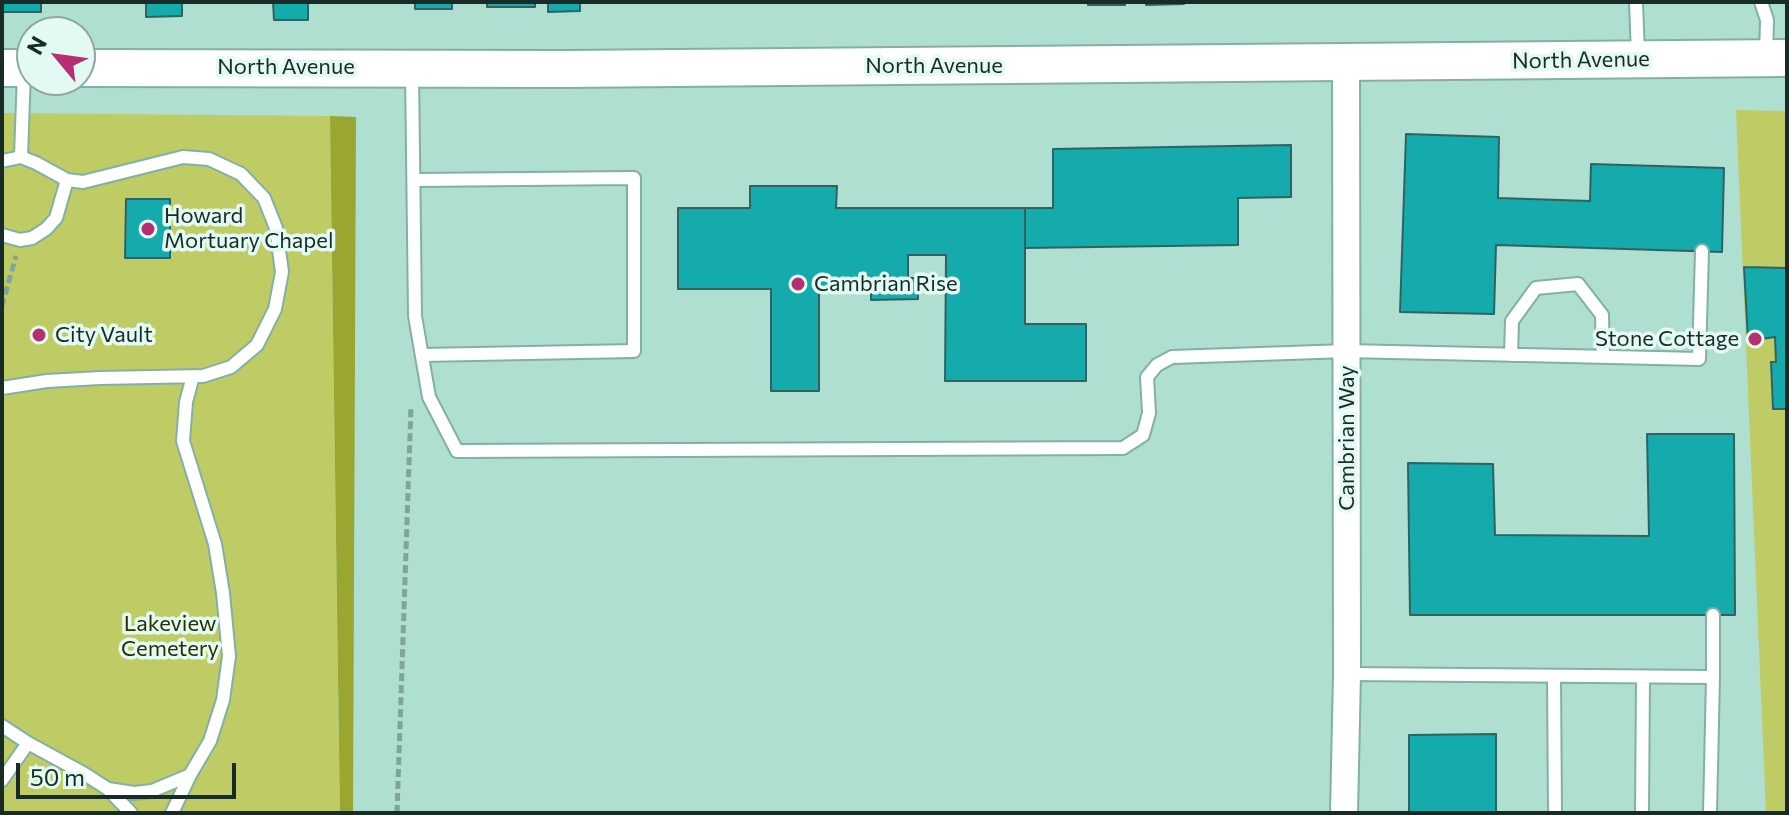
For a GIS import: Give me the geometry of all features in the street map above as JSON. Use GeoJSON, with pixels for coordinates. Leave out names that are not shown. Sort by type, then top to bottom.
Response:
{"type":"FeatureCollection","features":[{"type":"Feature","properties":{"kind":"main road","name":"North Avenue"},"geometry":{"type":"LineString","coordinates":[[96,68],[565,69],[1777,58]]}},
{"type":"Feature","properties":{"kind":"street","name":"Cambrian Way"},"geometry":{"type":"LineString","coordinates":[[1344,813],[1347,674],[1346,62]]}},
{"type":"Feature","properties":{"kind":"lane"},"geometry":{"type":"LineString","coordinates":[[1636,2],[1638,60]]}},
{"type":"Feature","properties":{"kind":"lane"},"geometry":{"type":"LineString","coordinates":[[1761,2],[1777,58]]}},
{"type":"Feature","properties":{"kind":"lane"},"geometry":{"type":"LineString","coordinates":[[412,68],[415,316],[429,397],[457,451],[1123,448],[1143,435],[1149,413],[1147,377],[1157,365],[1172,357],[1347,351],[1699,359],[1702,251]]}},
{"type":"Feature","properties":{"kind":"lane"},"geometry":{"type":"LineString","coordinates":[[20,96],[21,157]]}},
{"type":"Feature","properties":{"kind":"lane"},"geometry":{"type":"LineString","coordinates":[[2,161],[21,157],[67,180],[83,182],[183,157],[209,159],[241,174],[264,198],[276,228],[282,272],[275,309],[257,345],[231,367],[203,376],[61,380],[4,391]]}},
{"type":"Feature","properties":{"kind":"lane"},"geometry":{"type":"LineString","coordinates":[[414,180],[634,178],[634,351],[422,355]]}},
{"type":"Feature","properties":{"kind":"lane"},"geometry":{"type":"LineString","coordinates":[[2,235],[20,240],[32,238],[46,229],[56,218],[67,180]]}},
{"type":"Feature","properties":{"kind":"lane"},"geometry":{"type":"LineString","coordinates":[[1511,355],[1512,321],[1536,288],[1578,284],[1602,315],[1603,357]]}},
{"type":"Feature","properties":{"kind":"lane"},"geometry":{"type":"LineString","coordinates":[[172,813],[210,741],[223,700],[229,656],[215,544],[183,441],[186,402],[193,376]]}},
{"type":"Feature","properties":{"kind":"lane"},"geometry":{"type":"LineString","coordinates":[[1710,813],[1713,615]]}},
{"type":"Feature","properties":{"kind":"lane"},"geometry":{"type":"LineString","coordinates":[[1347,674],[1713,677]]}},
{"type":"Feature","properties":{"kind":"lane"},"geometry":{"type":"LineString","coordinates":[[1554,676],[1555,813]]}},
{"type":"Feature","properties":{"kind":"lane"},"geometry":{"type":"LineString","coordinates":[[1642,813],[1643,677]]}},
{"type":"Feature","properties":{"kind":"lane"},"geometry":{"type":"LineString","coordinates":[[2,726],[108,789],[131,813]]}},
{"type":"Feature","properties":{"kind":"lane"},"geometry":{"type":"LineString","coordinates":[[2,780],[28,743]]}},
{"type":"Feature","properties":{"kind":"lane"},"geometry":{"type":"LineString","coordinates":[[108,789],[134,793],[152,791],[190,775]]}},
{"type":"Feature","properties":{"kind":"path"},"geometry":{"type":"LineString","coordinates":[[2,306],[20,240]]}},
{"type":"Feature","properties":{"kind":"path"},"geometry":{"type":"LineString","coordinates":[[397,813],[411,396]]}},
{"type":"Feature","properties":{"kind":"green space"},"geometry":{"type":"Polygon","coordinates":[[[1736,110],[1787,111],[1787,813],[1766,813],[1736,110]]]}},
{"type":"Feature","properties":{"kind":"green space","name":"Lakeview Cemetery"},"geometry":{"type":"Polygon","coordinates":[[[2,113],[330,116],[340,813],[2,813],[2,113]]]}},
{"type":"Feature","properties":{"kind":"green space"},"geometry":{"type":"Polygon","coordinates":[[[330,116],[356,117],[353,813],[340,813],[330,116]]]}},
{"type":"Feature","properties":{"kind":"building"},"geometry":{"type":"Polygon","coordinates":[[[3,2],[41,2],[41,12],[3,12],[3,2]]]}},
{"type":"Feature","properties":{"kind":"building"},"geometry":{"type":"Polygon","coordinates":[[[146,2],[182,2],[182,16],[146,17],[146,2]]]}},
{"type":"Feature","properties":{"kind":"building"},"geometry":{"type":"Polygon","coordinates":[[[273,2],[308,2],[308,20],[274,20],[273,2]]]}},
{"type":"Feature","properties":{"kind":"building"},"geometry":{"type":"Polygon","coordinates":[[[415,2],[452,2],[452,9],[415,9],[415,2]]]}},
{"type":"Feature","properties":{"kind":"building"},"geometry":{"type":"Polygon","coordinates":[[[487,2],[535,2],[535,7],[487,7],[487,2]]]}},
{"type":"Feature","properties":{"kind":"building"},"geometry":{"type":"Polygon","coordinates":[[[548,2],[580,2],[580,11],[548,12],[548,2]]]}},
{"type":"Feature","properties":{"kind":"building"},"geometry":{"type":"Polygon","coordinates":[[[1088,2],[1125,2],[1125,5],[1088,5],[1088,2]]]}},
{"type":"Feature","properties":{"kind":"building"},"geometry":{"type":"Polygon","coordinates":[[[1146,2],[1184,2],[1184,4],[1146,5],[1146,2]]]}},
{"type":"Feature","properties":{"kind":"building"},"geometry":{"type":"Polygon","coordinates":[[[1406,134],[1499,137],[1498,198],[1590,201],[1591,164],[1724,168],[1722,252],[1496,245],[1494,314],[1400,312],[1406,134]]]}},
{"type":"Feature","properties":{"kind":"building"},"geometry":{"type":"Polygon","coordinates":[[[1291,145],[1291,197],[1238,198],[1238,245],[1025,248],[1025,208],[1053,208],[1053,149],[1291,145]]]}},
{"type":"Feature","properties":{"kind":"building","name":"Cambrian Rise"},"geometry":{"type":"Polygon","coordinates":[[[750,186],[837,186],[836,208],[1025,208],[1025,324],[1086,324],[1086,381],[945,381],[946,255],[908,255],[908,278],[918,278],[918,299],[871,300],[871,291],[819,291],[819,391],[771,391],[771,289],[678,289],[678,208],[750,208],[750,186]]]}},
{"type":"Feature","properties":{"kind":"building","name":"Howard Mortuary Chapel"},"geometry":{"type":"Polygon","coordinates":[[[126,199],[170,199],[170,258],[125,258],[126,199]]]}},
{"type":"Feature","properties":{"kind":"building","name":"Stone Cottage"},"geometry":{"type":"Polygon","coordinates":[[[1744,267],[1787,268],[1787,409],[1773,409],[1771,362],[1776,362],[1775,337],[1748,341],[1744,267]]]}},
{"type":"Feature","properties":{"kind":"building"},"geometry":{"type":"Polygon","coordinates":[[[1647,434],[1734,434],[1735,615],[1410,615],[1408,463],[1493,464],[1495,535],[1649,536],[1647,434]]]}},
{"type":"Feature","properties":{"kind":"building"},"geometry":{"type":"Polygon","coordinates":[[[1496,734],[1496,813],[1409,813],[1409,735],[1496,734]]]}},
{"type":"Feature","properties":{"kind":"place","name":"Howard Mortuary Chapel"},"geometry":{"type":"Point","coordinates":[148,229]}},
{"type":"Feature","properties":{"kind":"place","name":"Cambrian Rise"},"geometry":{"type":"Point","coordinates":[798,284]}},
{"type":"Feature","properties":{"kind":"place","name":"City Vault"},"geometry":{"type":"Point","coordinates":[39,335]}},
{"type":"Feature","properties":{"kind":"place","name":"Stone Cottage"},"geometry":{"type":"Point","coordinates":[1755,339]}}]}
